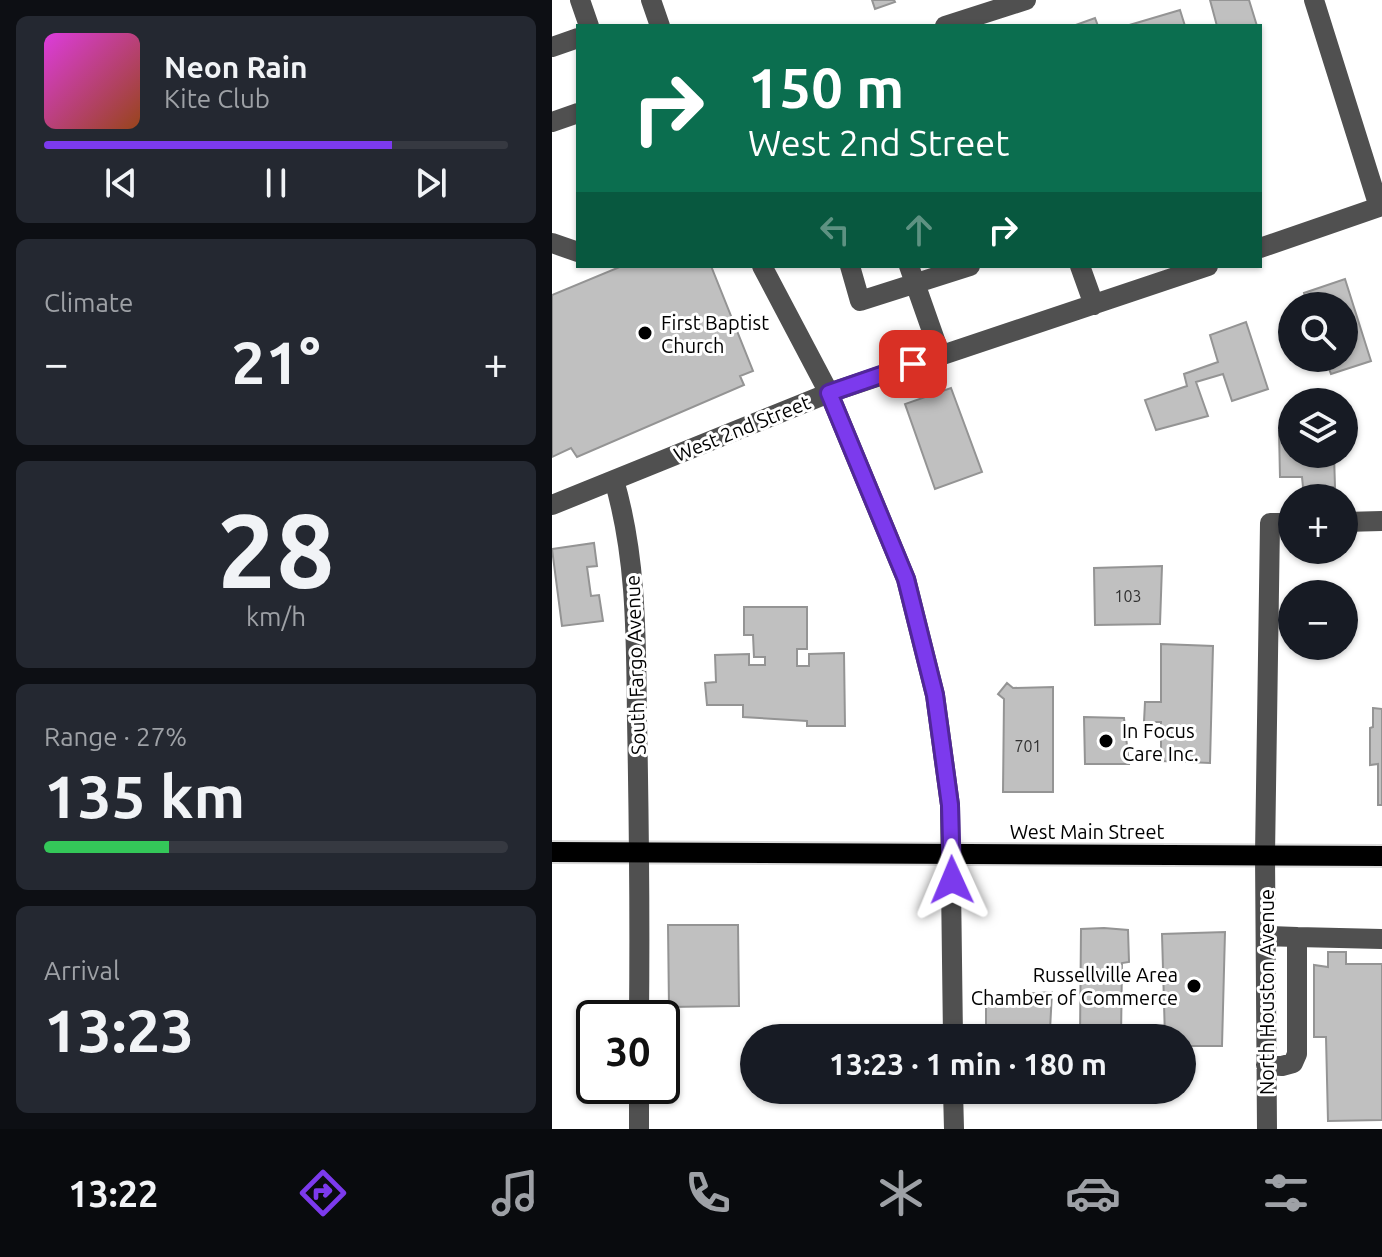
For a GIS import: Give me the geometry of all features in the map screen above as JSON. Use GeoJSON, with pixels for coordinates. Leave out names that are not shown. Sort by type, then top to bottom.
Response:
{"type":"FeatureCollection","features":[{"type":"Feature","properties":{"kind":"main road","name":"West Main Street"},"geometry":{"type":"LineString","coordinates":[[552,852],[1382,856]]}},
{"type":"Feature","properties":{"kind":"street"},"geometry":{"type":"LineString","coordinates":[[580,0],[588,24]]}},
{"type":"Feature","properties":{"kind":"street"},"geometry":{"type":"LineString","coordinates":[[651,0],[659,24]]}},
{"type":"Feature","properties":{"kind":"street"},"geometry":{"type":"LineString","coordinates":[[952,24],[1026,0]]}},
{"type":"Feature","properties":{"kind":"street"},"geometry":{"type":"LineString","coordinates":[[1262,247],[1381,206],[1314,0]]}},
{"type":"Feature","properties":{"kind":"street"},"geometry":{"type":"LineString","coordinates":[[552,47],[576,39]]}},
{"type":"Feature","properties":{"kind":"street"},"geometry":{"type":"LineString","coordinates":[[552,122],[576,114]]}},
{"type":"Feature","properties":{"kind":"street"},"geometry":{"type":"LineString","coordinates":[[552,243],[576,251]]}},
{"type":"Feature","properties":{"kind":"street"},"geometry":{"type":"LineString","coordinates":[[763,268],[829,393],[906,579],[935,695],[950,805],[953,1024]]}},
{"type":"Feature","properties":{"kind":"street"},"geometry":{"type":"LineString","coordinates":[[851,268],[860,301],[912,275],[957,268]]}},
{"type":"Feature","properties":{"kind":"street"},"geometry":{"type":"LineString","coordinates":[[1081,268],[1094,305]]}},
{"type":"Feature","properties":{"kind":"street","name":"West 2nd Street"},"geometry":{"type":"LineString","coordinates":[[552,505],[829,393],[1202,268]]}},
{"type":"Feature","properties":{"kind":"street"},"geometry":{"type":"LineString","coordinates":[[912,275],[940,354]]}},
{"type":"Feature","properties":{"kind":"street","name":"South Fargo Avenue"},"geometry":{"type":"LineString","coordinates":[[614,480],[623,510],[630,554],[635,614],[640,852],[639,1000]]}},
{"type":"Feature","properties":{"kind":"street"},"geometry":{"type":"LineString","coordinates":[[1358,522],[1382,521]]}},
{"type":"Feature","properties":{"kind":"street","name":"North Houston Avenue"},"geometry":{"type":"LineString","coordinates":[[1267,1129],[1265,855],[1270,523],[1278,523]]}},
{"type":"Feature","properties":{"kind":"street"},"geometry":{"type":"LineString","coordinates":[[1266,936],[1382,939]]}},
{"type":"Feature","properties":{"kind":"street"},"geometry":{"type":"LineString","coordinates":[[1266,1065],[1293,1063],[1297,1054],[1297,937]]}},
{"type":"Feature","properties":{"kind":"street"},"geometry":{"type":"LineString","coordinates":[[639,1104],[639,1129]]}},
{"type":"Feature","properties":{"kind":"street"},"geometry":{"type":"LineString","coordinates":[[953,1104],[954,1129]]}},
{"type":"Feature","properties":{"kind":"building"},"geometry":{"type":"Polygon","coordinates":[[[872,0],[894,0],[895,2],[875,9],[872,0]]]}},
{"type":"Feature","properties":{"kind":"building"},"geometry":{"type":"Polygon","coordinates":[[[1210,0],[1249,0],[1256,24],[1216,24],[1210,0]]]}},
{"type":"Feature","properties":{"kind":"building"},"geometry":{"type":"Polygon","coordinates":[[[1180,10],[1184,24],[1133,24],[1180,10]]]}},
{"type":"Feature","properties":{"kind":"building"},"geometry":{"type":"Polygon","coordinates":[[[1095,18],[1097,24],[1078,24],[1095,18]]]}},
{"type":"Feature","properties":{"kind":"building","name":"First Baptist Church"},"geometry":{"type":"Polygon","coordinates":[[[617,268],[712,268],[753,371],[740,376],[744,385],[577,457],[571,448],[552,457],[552,295],[617,268]]]}},
{"type":"Feature","properties":{"kind":"building"},"geometry":{"type":"Polygon","coordinates":[[[1345,279],[1349,292],[1307,292],[1345,279]]]}},
{"type":"Feature","properties":{"kind":"building"},"geometry":{"type":"Polygon","coordinates":[[[1358,320],[1371,361],[1358,365],[1358,320]]]}},
{"type":"Feature","properties":{"kind":"building"},"geometry":{"type":"Polygon","coordinates":[[[1246,322],[1268,389],[1232,401],[1223,374],[1196,382],[1208,416],[1156,430],[1145,400],[1187,386],[1184,374],[1218,362],[1210,335],[1246,322]]]}},
{"type":"Feature","properties":{"kind":"building"},"geometry":{"type":"Polygon","coordinates":[[[951,388],[982,472],[935,489],[905,404],[951,388]]]}},
{"type":"Feature","properties":{"kind":"building"},"geometry":{"type":"Polygon","coordinates":[[[1280,468],[1334,468],[1335,484],[1303,484],[1302,477],[1280,477],[1280,468]]]}},
{"type":"Feature","properties":{"kind":"building"},"geometry":{"type":"Polygon","coordinates":[[[594,543],[597,566],[587,567],[591,596],[599,595],[603,621],[562,626],[552,549],[594,543]]]}},
{"type":"Feature","properties":{"kind":"building"},"geometry":{"type":"Polygon","coordinates":[[[1162,566],[1160,624],[1095,625],[1094,568],[1162,566]]]}},
{"type":"Feature","properties":{"kind":"building"},"geometry":{"type":"Polygon","coordinates":[[[744,607],[807,607],[807,649],[797,649],[797,666],[809,666],[809,654],[844,653],[845,726],[807,726],[807,721],[743,717],[743,705],[707,705],[705,683],[716,682],[715,655],[749,654],[749,665],[765,665],[765,657],[754,657],[753,635],[744,635],[744,607]]]}},
{"type":"Feature","properties":{"kind":"building"},"geometry":{"type":"Polygon","coordinates":[[[1161,644],[1213,646],[1210,763],[1161,761],[1161,722],[1144,722],[1145,702],[1161,702],[1161,644]]]}},
{"type":"Feature","properties":{"kind":"building"},"geometry":{"type":"Polygon","coordinates":[[[1007,683],[1013,688],[1053,687],[1053,792],[1003,792],[1004,699],[998,694],[1007,683]]]}},
{"type":"Feature","properties":{"kind":"building"},"geometry":{"type":"Polygon","coordinates":[[[1373,708],[1382,709],[1382,805],[1378,805],[1378,764],[1370,765],[1373,708]]]}},
{"type":"Feature","properties":{"kind":"building","name":"In Focus Care Inc."},"geometry":{"type":"Polygon","coordinates":[[[1084,717],[1124,718],[1129,764],[1085,764],[1084,717]]]}},
{"type":"Feature","properties":{"kind":"building"},"geometry":{"type":"Polygon","coordinates":[[[668,925],[738,925],[739,1006],[680,1007],[680,1000],[669,1000],[668,925]]]}},
{"type":"Feature","properties":{"kind":"building"},"geometry":{"type":"Polygon","coordinates":[[[1081,929],[1128,930],[1129,962],[1122,963],[1121,1024],[1080,1024],[1081,929]]]}},
{"type":"Feature","properties":{"kind":"building","name":"Russellville Area Chamber of Commerce"},"geometry":{"type":"Polygon","coordinates":[[[1225,932],[1222,1046],[1196,1046],[1196,1024],[1165,1024],[1162,934],[1225,932]]]}},
{"type":"Feature","properties":{"kind":"building"},"geometry":{"type":"Polygon","coordinates":[[[1328,952],[1346,952],[1346,964],[1382,964],[1382,1120],[1328,1121],[1326,1037],[1314,1037],[1314,965],[1328,967],[1328,952]]]}},
{"type":"Feature","properties":{"kind":"building"},"geometry":{"type":"Polygon","coordinates":[[[1052,992],[1050,1024],[986,1024],[986,996],[1052,992]]]}},
{"type":"Feature","properties":{"kind":"place","name":"First Baptist Church"},"geometry":{"type":"Point","coordinates":[645,333]}},
{"type":"Feature","properties":{"kind":"place","name":"In Focus Care Inc."},"geometry":{"type":"Point","coordinates":[1106,741]}},
{"type":"Feature","properties":{"kind":"place","name":"Russellville Area Chamber of Commerce"},"geometry":{"type":"Point","coordinates":[1194,986]}},
{"type":"Feature","properties":{"kind":"route"},"geometry":{"type":"LineString","coordinates":[[913,364],[829,393],[906,579],[935,695],[950,805],[952,880]]}}]}
